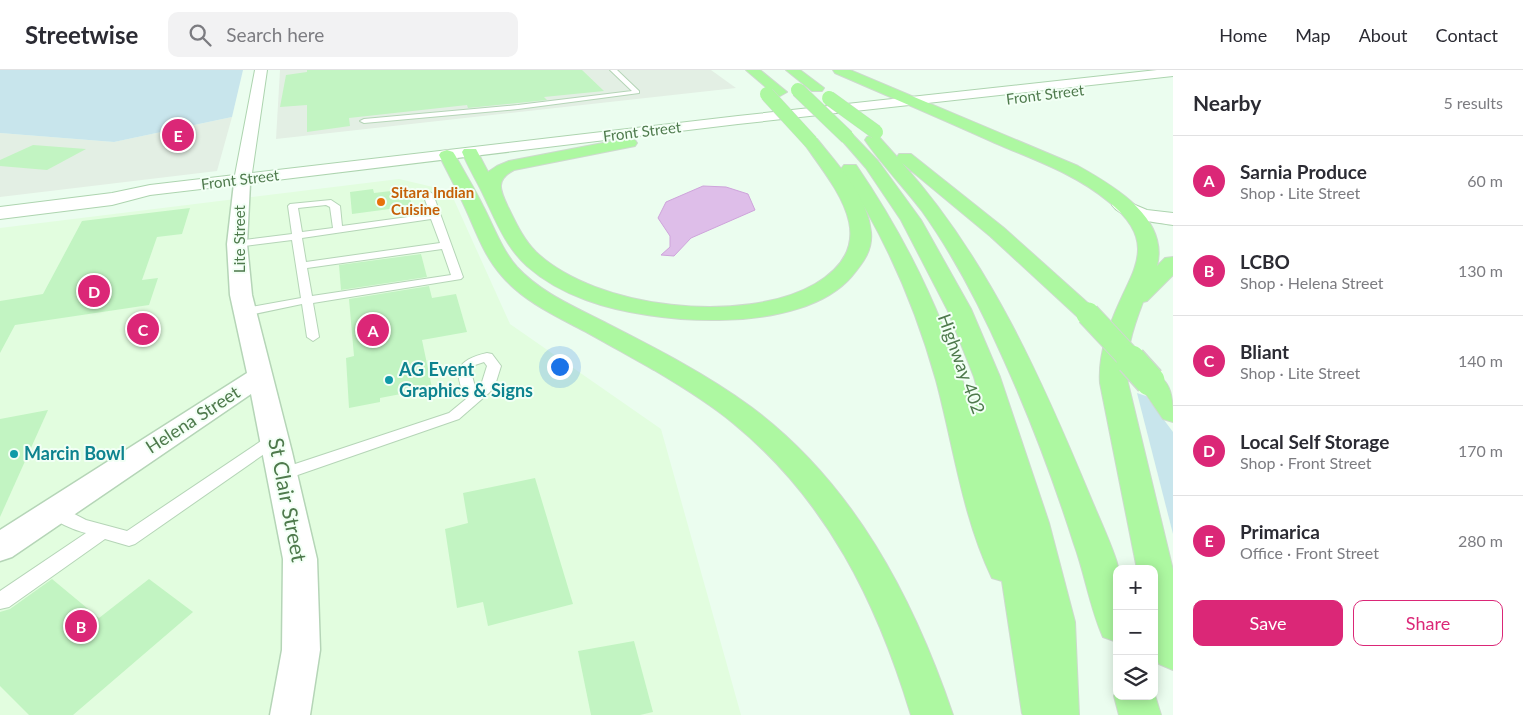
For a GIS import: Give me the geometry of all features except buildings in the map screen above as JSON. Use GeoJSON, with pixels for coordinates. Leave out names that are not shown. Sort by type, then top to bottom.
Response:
{"type":"FeatureCollection","features":[{"type":"Feature","properties":{"kind":"highway"},"geometry":{"type":"LineString","coordinates":[[740,70],[784,92]]}},
{"type":"Feature","properties":{"kind":"highway"},"geometry":{"type":"LineString","coordinates":[[752,70],[844,137],[906,177],[966,261],[1011,345],[1065,472],[1090,540],[1113,612]]}},
{"type":"Feature","properties":{"kind":"highway"},"geometry":{"type":"LineString","coordinates":[[762,70],[784,92],[844,137],[997,232],[1088,314],[1150,381],[1173,412]]}},
{"type":"Feature","properties":{"kind":"highway"},"geometry":{"type":"LineString","coordinates":[[771,70],[784,92]]}},
{"type":"Feature","properties":{"kind":"highway"},"geometry":{"type":"LineString","coordinates":[[792,70],[829,98],[844,137],[851,169],[896,242],[916,286],[944,363],[963,427],[984,514],[1031,636],[1044,715]]}},
{"type":"Feature","properties":{"kind":"highway"},"geometry":{"type":"LineString","coordinates":[[839,70],[1072,170],[1092,181],[1122,204],[1135,218],[1147,240],[1146,267],[1113,358],[1114,383],[1173,651]]}},
{"type":"Feature","properties":{"kind":"highway"},"geometry":{"type":"LineString","coordinates":[[461,158],[494,198],[513,236],[534,262],[551,275],[587,293],[635,306],[679,312],[721,313],[765,309],[805,298],[837,281],[848,270],[861,244],[861,230],[851,202],[841,183],[844,137]]}},
{"type":"Feature","properties":{"kind":"highway"},"geometry":{"type":"LineString","coordinates":[[844,137],[872,165],[911,220],[960,310],[987,377],[1032,523],[1056,622],[1058,715]]}},
{"type":"Feature","properties":{"kind":"highway"},"geometry":{"type":"LineString","coordinates":[[494,198],[491,182],[493,177],[496,173],[509,166],[629,143]]}},
{"type":"Feature","properties":{"kind":"highway"},"geometry":{"type":"LineString","coordinates":[[461,158],[470,196],[502,262],[523,283],[556,306],[682,375],[727,404],[767,436],[814,484],[871,564],[898,620],[932,715]]}},
{"type":"Feature","properties":{"kind":"highway"},"geometry":{"type":"LineString","coordinates":[[1131,304],[1173,262]]}},
{"type":"Feature","properties":{"kind":"highway"},"geometry":{"type":"LineString","coordinates":[[1136,700],[1140,715]]}},
{"type":"Feature","properties":{"kind":"main road","name":"Lite Street"},"geometry":{"type":"LineString","coordinates":[[242,184],[261,70]]}},
{"type":"Feature","properties":{"kind":"main road","name":"Front Street"},"geometry":{"type":"LineString","coordinates":[[0,213],[112,198],[148,200],[242,184],[911,101],[1173,72]]}},
{"type":"Feature","properties":{"kind":"main road","name":"Front Street"},"geometry":{"type":"LineString","coordinates":[[461,158],[629,143],[1173,80]]}},
{"type":"Feature","properties":{"kind":"main road"},"geometry":{"type":"LineString","coordinates":[[1122,204],[1143,215],[1173,219]]}},
{"type":"Feature","properties":{"kind":"street","name":"Lite Street"},"geometry":{"type":"LineString","coordinates":[[242,184],[237,244],[241,295],[260,376]]}},
{"type":"Feature","properties":{"kind":"street","name":"St Clair Street"},"geometry":{"type":"LineString","coordinates":[[260,376],[283,474],[300,559],[301,650],[290,715]]}},
{"type":"Feature","properties":{"kind":"street","name":"Helena Street"},"geometry":{"type":"LineString","coordinates":[[0,547],[260,376]]}},
{"type":"Feature","properties":{"kind":"lane"},"geometry":{"type":"LineString","coordinates":[[364,121],[518,107],[637,92],[613,70]]}},
{"type":"Feature","properties":{"kind":"lane"},"geometry":{"type":"LineString","coordinates":[[245,312],[307,300],[457,277],[428,194]]}},
{"type":"Feature","properties":{"kind":"lane"},"geometry":{"type":"LineString","coordinates":[[313,337],[293,206],[328,202],[335,206],[338,230]]}},
{"type":"Feature","properties":{"kind":"lane"},"geometry":{"type":"LineString","coordinates":[[237,244],[435,216]]}},
{"type":"Feature","properties":{"kind":"lane"},"geometry":{"type":"LineString","coordinates":[[302,266],[446,245]]}},
{"type":"Feature","properties":{"kind":"lane"},"geometry":{"type":"LineString","coordinates":[[283,474],[454,416],[473,400]]}},
{"type":"Feature","properties":{"kind":"lane"},"geometry":{"type":"LineString","coordinates":[[54,511],[81,525],[129,539],[275,439]]}},
{"type":"Feature","properties":{"kind":"lane"},"geometry":{"type":"LineString","coordinates":[[0,599],[2,601],[103,531]]}},
{"type":"Feature","properties":{"kind":"shaded area"},"geometry":{"type":"Polygon","coordinates":[[[0,70],[243,70],[232,117],[114,142],[0,133],[0,70]]]}},
{"type":"Feature","properties":{"kind":"shaded area"},"geometry":{"type":"Polygon","coordinates":[[[280,70],[711,70],[736,88],[276,139],[280,70]]]}},
{"type":"Feature","properties":{"kind":"shaded area"},"geometry":{"type":"Polygon","coordinates":[[[232,117],[217,171],[0,197],[0,133],[114,142],[232,117]]]}},
{"type":"Feature","properties":{"kind":"shaded area"},"geometry":{"type":"Polygon","coordinates":[[[399,179],[450,191],[510,324],[661,429],[741,715],[0,715],[0,228],[399,179]]]}},
{"type":"Feature","properties":{"kind":"shaded area"},"geometry":{"type":"Polygon","coordinates":[[[703,186],[726,187],[748,194],[755,210],[691,238],[674,256],[661,255],[670,247],[670,236],[658,218],[666,202],[703,186]]]}},
{"type":"Feature","properties":{"kind":"shaded area"},"geometry":{"type":"Polygon","coordinates":[[[1137,393],[1146,396],[1173,432],[1173,534],[1137,393]]]}},
{"type":"Feature","properties":{"kind":"place","name":"Primarica"},"geometry":{"type":"Point","coordinates":[178,135]}},
{"type":"Feature","properties":{"kind":"place","name":"Sitara Indian Cuisine"},"geometry":{"type":"Point","coordinates":[381,202]}},
{"type":"Feature","properties":{"kind":"place","name":"Local Self Storage"},"geometry":{"type":"Point","coordinates":[94,291]}},
{"type":"Feature","properties":{"kind":"place","name":"Bliant"},"geometry":{"type":"Point","coordinates":[143,329]}},
{"type":"Feature","properties":{"kind":"place","name":"Sarnia Produce"},"geometry":{"type":"Point","coordinates":[373,330]}},
{"type":"Feature","properties":{"kind":"place","name":"AG Event Graphics & Signs"},"geometry":{"type":"Point","coordinates":[389,380]}},
{"type":"Feature","properties":{"kind":"place","name":"Marcin Bowl"},"geometry":{"type":"Point","coordinates":[14,454]}},
{"type":"Feature","properties":{"kind":"place","name":"LCBO"},"geometry":{"type":"Point","coordinates":[81,626]}}]}
